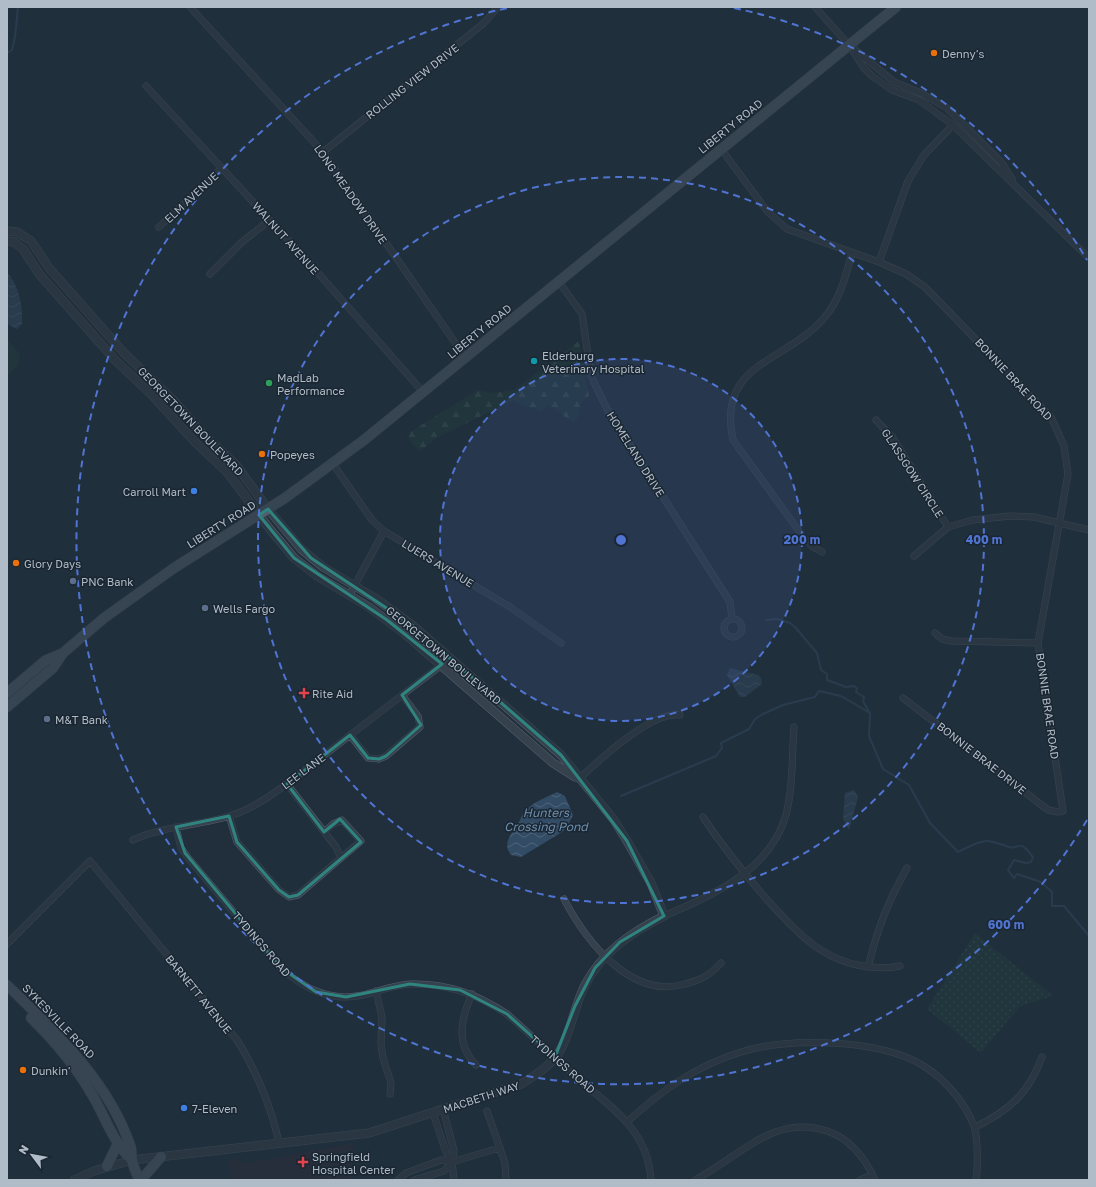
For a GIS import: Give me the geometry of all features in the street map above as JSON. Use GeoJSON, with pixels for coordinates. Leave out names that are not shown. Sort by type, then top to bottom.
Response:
{"type":"FeatureCollection","features":[{"type":"Feature","properties":{"kind":"main road","name":"LIBERTY ROAD"},"geometry":{"type":"LineString","coordinates":[[7,707],[53,668],[63,653],[104,618],[174,568],[259,515],[333,464],[424,392],[465,357],[896,7]]}},
{"type":"Feature","properties":{"kind":"main road","name":"LIBERTY ROAD"},"geometry":{"type":"LineString","coordinates":[[7,693],[46,660],[63,653]]}},
{"type":"Feature","properties":{"kind":"main road","name":"SYKESVILLE ROAD"},"geometry":{"type":"LineString","coordinates":[[7,985],[59,1035],[85,1065],[124,1130],[131,1146],[132,1160],[140,1180]]}},
{"type":"Feature","properties":{"kind":"main road","name":"SYKESVILLE ROAD"},"geometry":{"type":"LineString","coordinates":[[7,994],[47,1033],[71,1061],[94,1097],[122,1151],[132,1160]]}},
{"type":"Feature","properties":{"kind":"main road"},"geometry":{"type":"LineString","coordinates":[[107,1166],[118,1143]]}},
{"type":"Feature","properties":{"kind":"main road"},"geometry":{"type":"LineString","coordinates":[[140,1180],[161,1157]]}},
{"type":"Feature","properties":{"kind":"street","name":"LONG MEADOW DRIVE"},"geometry":{"type":"LineString","coordinates":[[190,7],[323,152],[465,357]]}},
{"type":"Feature","properties":{"kind":"street","name":"ROLLING VIEW DRIVE"},"geometry":{"type":"LineString","coordinates":[[323,152],[484,24],[498,7]]}},
{"type":"Feature","properties":{"kind":"street"},"geometry":{"type":"LineString","coordinates":[[815,7],[849,45],[864,68],[877,80],[892,90],[919,100],[953,125],[1089,258]]}},
{"type":"Feature","properties":{"kind":"street"},"geometry":{"type":"LineString","coordinates":[[849,45],[894,82],[921,92],[947,108],[1001,162],[1017,186]]}},
{"type":"Feature","properties":{"kind":"street","name":"WALNUT AVENUE"},"geometry":{"type":"LineString","coordinates":[[146,86],[270,220],[424,392]]}},
{"type":"Feature","properties":{"kind":"street"},"geometry":{"type":"LineString","coordinates":[[879,262],[909,179],[924,155],[953,125]]}},
{"type":"Feature","properties":{"kind":"street","name":"BONNIE BRAE ROAD"},"geometry":{"type":"LineString","coordinates":[[721,149],[767,211],[788,229],[852,254],[879,262],[906,274],[925,287],[1051,417],[1064,446],[1068,469],[1038,643],[1063,811]]}},
{"type":"Feature","properties":{"kind":"street","name":"ELM AVENUE"},"geometry":{"type":"LineString","coordinates":[[160,227],[222,168]]}},
{"type":"Feature","properties":{"kind":"street"},"geometry":{"type":"LineString","coordinates":[[210,274],[242,242],[270,220]]}},
{"type":"Feature","properties":{"kind":"street","name":"GEORGETOWN BOULEVARD"},"geometry":{"type":"LineString","coordinates":[[7,231],[17,232],[31,241],[54,274],[124,353],[174,401],[202,433],[236,464],[268,509],[292,539],[306,553],[323,567],[394,611],[451,658],[561,755],[601,805],[627,841],[651,883],[664,916]]}},
{"type":"Feature","properties":{"kind":"street","name":"GEORGETOWN BOULEVARD"},"geometry":{"type":"LineString","coordinates":[[7,241],[14,242],[23,249],[40,275],[116,361],[151,394],[194,441],[227,472],[294,558],[317,576],[387,620],[442,664],[553,763],[579,779]]}},
{"type":"Feature","properties":{"kind":"street"},"geometry":{"type":"LineString","coordinates":[[822,552],[813,547],[804,538],[734,440],[730,425],[731,412],[733,398],[742,379],[750,372],[805,337],[825,317],[834,304],[844,281],[852,254]]}},
{"type":"Feature","properties":{"kind":"street","name":"HOMELAND DRIVE"},"geometry":{"type":"LineString","coordinates":[[559,282],[582,314],[591,376],[607,409],[730,602],[732,619]]}},
{"type":"Feature","properties":{"kind":"street","name":"GLASSGOW CIRCLE"},"geometry":{"type":"LineString","coordinates":[[876,420],[892,438],[948,527]]}},
{"type":"Feature","properties":{"kind":"street","name":"LUERS AVENUE"},"geometry":{"type":"LineString","coordinates":[[333,464],[372,520],[384,531],[510,607],[561,644]]}},
{"type":"Feature","properties":{"kind":"street"},"geometry":{"type":"LineString","coordinates":[[914,556],[948,527],[973,520],[1010,516],[1034,517],[1089,530]]}},
{"type":"Feature","properties":{"kind":"street"},"geometry":{"type":"LineString","coordinates":[[349,596],[353,585],[384,531]]}},
{"type":"Feature","properties":{"kind":"street"},"geometry":{"type":"LineString","coordinates":[[934,632],[942,639],[951,641],[1038,643]]}},
{"type":"Feature","properties":{"kind":"street","name":"LEE LANE"},"geometry":{"type":"LineString","coordinates":[[133,840],[154,832],[229,816],[254,806],[287,784],[451,658]]}},
{"type":"Feature","properties":{"kind":"street"},"geometry":{"type":"LineString","coordinates":[[350,735],[368,758],[379,760],[386,756],[420,727],[418,716],[402,695]]}},
{"type":"Feature","properties":{"kind":"street","name":"BONNIE BRAE DRIVE"},"geometry":{"type":"LineString","coordinates":[[903,698],[1048,810],[1058,812],[1063,811]]}},
{"type":"Feature","properties":{"kind":"street"},"geometry":{"type":"LineString","coordinates":[[579,779],[601,758],[640,730],[666,716],[680,715]]}},
{"type":"Feature","properties":{"kind":"street","name":"MACBETH WAY"},"geometry":{"type":"LineString","coordinates":[[74,1180],[107,1166],[132,1160],[369,1133],[521,1084],[535,1076],[555,1058],[585,984],[606,956],[620,942],[639,929],[664,916],[702,900],[729,886],[745,874],[772,844],[785,816],[789,800],[794,727]]}},
{"type":"Feature","properties":{"kind":"street"},"geometry":{"type":"LineString","coordinates":[[287,784],[336,847],[342,858]]}},
{"type":"Feature","properties":{"kind":"street"},"geometry":{"type":"LineString","coordinates":[[229,816],[237,842],[285,896],[289,897],[298,895],[360,841],[342,820],[333,824],[324,832]]}},
{"type":"Feature","properties":{"kind":"street"},"geometry":{"type":"LineString","coordinates":[[704,816],[720,844],[745,874],[788,923],[814,947],[851,964],[881,969],[900,966]]}},
{"type":"Feature","properties":{"kind":"street","name":"TYDINGS ROAD"},"geometry":{"type":"LineString","coordinates":[[176,827],[181,848],[280,967],[292,979],[316,992],[346,997],[392,987],[423,984],[441,985],[472,994],[507,1014],[555,1058],[609,1102],[627,1122],[647,1154],[651,1180]]}},
{"type":"Feature","properties":{"kind":"street","name":"BARNETT AVENUE"},"geometry":{"type":"LineString","coordinates":[[7,944],[90,861],[237,1040],[245,1052],[258,1080],[276,1127],[279,1144]]}},
{"type":"Feature","properties":{"kind":"street"},"geometry":{"type":"LineString","coordinates":[[868,966],[879,924],[907,868]]}},
{"type":"Feature","properties":{"kind":"street"},"geometry":{"type":"LineString","coordinates":[[564,899],[580,926],[606,956],[624,971],[645,984],[668,987],[681,986],[708,977],[721,964]]}},
{"type":"Feature","properties":{"kind":"street"},"geometry":{"type":"LineString","coordinates":[[376,991],[382,1016],[381,1044],[383,1058],[391,1083],[390,1094]]}},
{"type":"Feature","properties":{"kind":"street"},"geometry":{"type":"LineString","coordinates":[[472,994],[464,1013],[461,1028],[467,1053],[476,1065]]}},
{"type":"Feature","properties":{"kind":"street"},"geometry":{"type":"LineString","coordinates":[[627,1122],[665,1089],[715,1061],[742,1051],[767,1046],[809,1042],[848,1045],[902,1056],[921,1065],[946,1084],[955,1094],[975,1127],[978,1170],[976,1180]]}},
{"type":"Feature","properties":{"kind":"street"},"geometry":{"type":"LineString","coordinates":[[975,1127],[1005,1112],[1032,1080],[1042,1057]]}},
{"type":"Feature","properties":{"kind":"street"},"geometry":{"type":"LineString","coordinates":[[443,1109],[454,1151],[452,1162],[454,1180]]}},
{"type":"Feature","properties":{"kind":"street"},"geometry":{"type":"LineString","coordinates":[[487,1111],[505,1163],[506,1180]]}},
{"type":"Feature","properties":{"kind":"street"},"geometry":{"type":"LineString","coordinates":[[433,1113],[446,1152],[452,1162]]}},
{"type":"Feature","properties":{"kind":"street"},"geometry":{"type":"LineString","coordinates":[[695,1180],[777,1130],[797,1126],[821,1129],[842,1138],[858,1152],[873,1177],[860,1180]]}},
{"type":"Feature","properties":{"kind":"street"},"geometry":{"type":"LineString","coordinates":[[398,1180],[406,1173],[441,1160],[452,1162],[499,1148]]}},
{"type":"Feature","properties":{"kind":"street"},"geometry":{"type":"LineString","coordinates":[[414,1180],[444,1171],[452,1162]]}},
{"type":"Feature","properties":{"kind":"highlighted area"},"geometry":{"type":"Polygon","coordinates":[[[268,509],[311,558],[412,625],[561,755],[627,841],[664,916],[620,942],[595,968],[575,1006],[555,1057],[507,1014],[460,990],[410,984],[346,997],[316,992],[280,967],[185,853],[176,827],[229,816],[237,842],[279,890],[289,897],[298,895],[361,842],[340,819],[324,832],[287,784],[350,735],[368,758],[379,759],[386,756],[421,725],[402,695],[442,664],[387,620],[294,558],[259,515],[268,509]]]}},
{"type":"Feature","properties":{"kind":"shaded area","name":"Springfield Hospital Center"},"geometry":{"type":"Polygon","coordinates":[[[354,1143],[351,1180],[232,1180],[228,1162],[240,1158],[244,1164],[354,1143]]]}},
{"type":"Feature","properties":{"kind":"green space"},"geometry":{"type":"Polygon","coordinates":[[[7,339],[20,354],[18,366],[7,375],[7,339]]]}},
{"type":"Feature","properties":{"kind":"green space"},"geometry":{"type":"Polygon","coordinates":[[[579,341],[589,396],[580,405],[578,417],[573,423],[549,405],[540,411],[512,401],[438,437],[419,452],[408,438],[410,432],[478,390],[494,393],[514,390],[579,341]]]}},
{"type":"Feature","properties":{"kind":"green space"},"geometry":{"type":"Polygon","coordinates":[[[975,933],[1053,996],[1020,1006],[981,1053],[927,1009],[975,933]]]}},
{"type":"Feature","properties":{"kind":"water"},"geometry":{"type":"Polygon","coordinates":[[[7,272],[15,284],[21,303],[22,324],[17,329],[7,324],[7,272]]]}},
{"type":"Feature","properties":{"kind":"water"},"geometry":{"type":"Polygon","coordinates":[[[730,668],[758,675],[761,678],[762,684],[745,697],[740,697],[727,675],[730,668]]]}},
{"type":"Feature","properties":{"kind":"water"},"geometry":{"type":"Polygon","coordinates":[[[854,790],[858,797],[849,830],[843,819],[845,793],[854,790]]]}},
{"type":"Feature","properties":{"kind":"water","name":"Hunters Crossing Pond"},"geometry":{"type":"Polygon","coordinates":[[[557,792],[565,796],[573,815],[567,827],[562,832],[521,857],[511,855],[507,847],[508,839],[524,812],[533,804],[557,792]]]}},
{"type":"Feature","properties":{"kind":"waterway"},"geometry":{"type":"LineString","coordinates":[[7,53],[12,50],[18,7]]}},
{"type":"Feature","properties":{"kind":"waterway"},"geometry":{"type":"LineString","coordinates":[[766,620],[777,619],[790,623],[795,627],[817,653],[821,670],[827,674],[827,680],[846,687],[854,686],[857,688],[856,692],[864,697],[863,701],[869,712]]}},
{"type":"Feature","properties":{"kind":"waterway"},"geometry":{"type":"LineString","coordinates":[[621,796],[716,756],[722,748],[721,743],[749,729],[755,719],[763,714],[783,705],[815,697],[819,691],[841,696],[870,713],[869,736],[883,769],[909,785],[930,823],[958,852],[973,844],[984,841],[1011,847],[1023,847],[1033,857],[1031,862],[1026,863],[1014,860],[1008,870],[1014,878],[1017,874],[1041,882],[1052,892],[1052,906],[1064,906],[1089,936]]}},
{"type":"Feature","properties":{"kind":"place","name":"Denny's"},"geometry":{"type":"Point","coordinates":[934,53]}},
{"type":"Feature","properties":{"kind":"place","name":"Elderburg Veterinary Hospital"},"geometry":{"type":"Point","coordinates":[534,361]}},
{"type":"Feature","properties":{"kind":"place","name":"MadLab Performance"},"geometry":{"type":"Point","coordinates":[269,383]}},
{"type":"Feature","properties":{"kind":"place","name":"Popeyes"},"geometry":{"type":"Point","coordinates":[262,454]}},
{"type":"Feature","properties":{"kind":"place","name":"Carroll Mart"},"geometry":{"type":"Point","coordinates":[194,491]}},
{"type":"Feature","properties":{"kind":"place","name":"Glory Days"},"geometry":{"type":"Point","coordinates":[16,563]}},
{"type":"Feature","properties":{"kind":"place","name":"PNC Bank"},"geometry":{"type":"Point","coordinates":[73,581]}},
{"type":"Feature","properties":{"kind":"place","name":"Wells Fargo"},"geometry":{"type":"Point","coordinates":[205,608]}},
{"type":"Feature","properties":{"kind":"place","name":"Rite Aid"},"geometry":{"type":"Point","coordinates":[304,693]}},
{"type":"Feature","properties":{"kind":"place","name":"M&T Bank"},"geometry":{"type":"Point","coordinates":[47,719]}},
{"type":"Feature","properties":{"kind":"place","name":"Dunkin'"},"geometry":{"type":"Point","coordinates":[23,1070]}},
{"type":"Feature","properties":{"kind":"place","name":"7-Eleven"},"geometry":{"type":"Point","coordinates":[184,1108]}},
{"type":"Feature","properties":{"kind":"place","name":"Springfield Hospital Center"},"geometry":{"type":"Point","coordinates":[303,1162]}}]}
